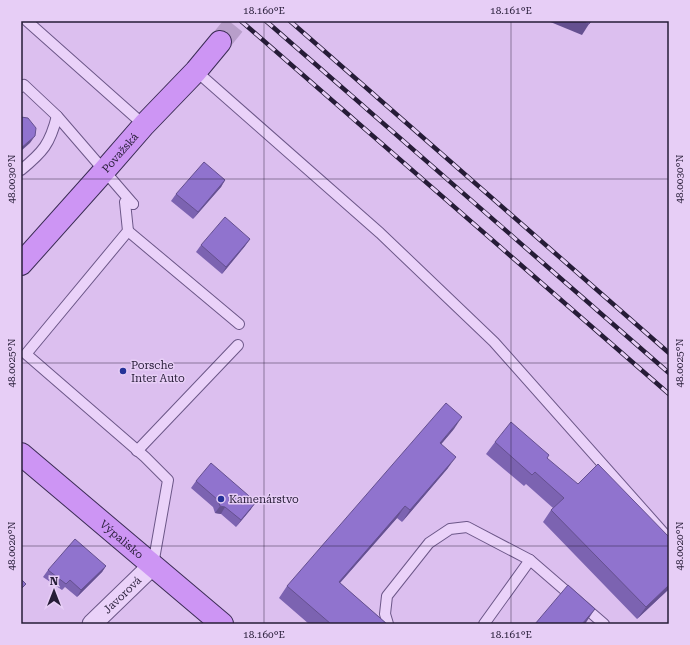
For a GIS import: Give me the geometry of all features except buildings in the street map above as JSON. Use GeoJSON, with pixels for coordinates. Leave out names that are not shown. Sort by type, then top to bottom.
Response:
{"type":"FeatureCollection","features":[{"type":"Feature","properties":{"kind":"main road","name":"Považská"},"geometry":{"type":"LineString","coordinates":[[21,264],[144,125],[196,71],[220,42]]}},
{"type":"Feature","properties":{"kind":"main road","name":"Výpalisko"},"geometry":{"type":"LineString","coordinates":[[24,462],[154,566],[222,624]]}},
{"type":"Feature","properties":{"kind":"street","name":"Javorová"},"geometry":{"type":"LineString","coordinates":[[92,624],[154,566]]}},
{"type":"Feature","properties":{"kind":"lane"},"geometry":{"type":"LineString","coordinates":[[27,21],[144,125]]}},
{"type":"Feature","properties":{"kind":"lane"},"geometry":{"type":"LineString","coordinates":[[196,71],[380,233],[494,342],[669,538]]}},
{"type":"Feature","properties":{"kind":"lane"},"geometry":{"type":"LineString","coordinates":[[22,84],[57,116],[133,204],[125,202],[128,232],[238,324]]}},
{"type":"Feature","properties":{"kind":"lane"},"geometry":{"type":"LineString","coordinates":[[21,170],[39,156],[52,136],[57,116]]}},
{"type":"Feature","properties":{"kind":"lane"},"geometry":{"type":"LineString","coordinates":[[128,232],[26,354],[141,454],[168,480],[154,566]]}},
{"type":"Feature","properties":{"kind":"lane"},"geometry":{"type":"LineString","coordinates":[[141,454],[238,345]]}},
{"type":"Feature","properties":{"kind":"lane"},"geometry":{"type":"LineString","coordinates":[[388,624],[385,614],[388,596],[429,543],[450,529],[467,527],[530,560],[604,624]]}},
{"type":"Feature","properties":{"kind":"lane"},"geometry":{"type":"LineString","coordinates":[[484,624],[530,560]]}},
{"type":"Feature","properties":{"kind":"tunnel"},"geometry":{"type":"LineString","coordinates":[[220,42],[237,21]]}},
{"type":"Feature","properties":{"kind":"railway"},"geometry":{"type":"LineString","coordinates":[[241,21],[669,394]]}},
{"type":"Feature","properties":{"kind":"railway"},"geometry":{"type":"LineString","coordinates":[[266,21],[669,373]]}},
{"type":"Feature","properties":{"kind":"railway"},"geometry":{"type":"LineString","coordinates":[[290,21],[669,353]]}},
{"type":"Feature","properties":{"kind":"place","name":"Porsche Inter Auto"},"geometry":{"type":"Point","coordinates":[123,371]}},
{"type":"Feature","properties":{"kind":"place","name":"Kamenárstvo"},"geometry":{"type":"Point","coordinates":[221,499]}}]}
